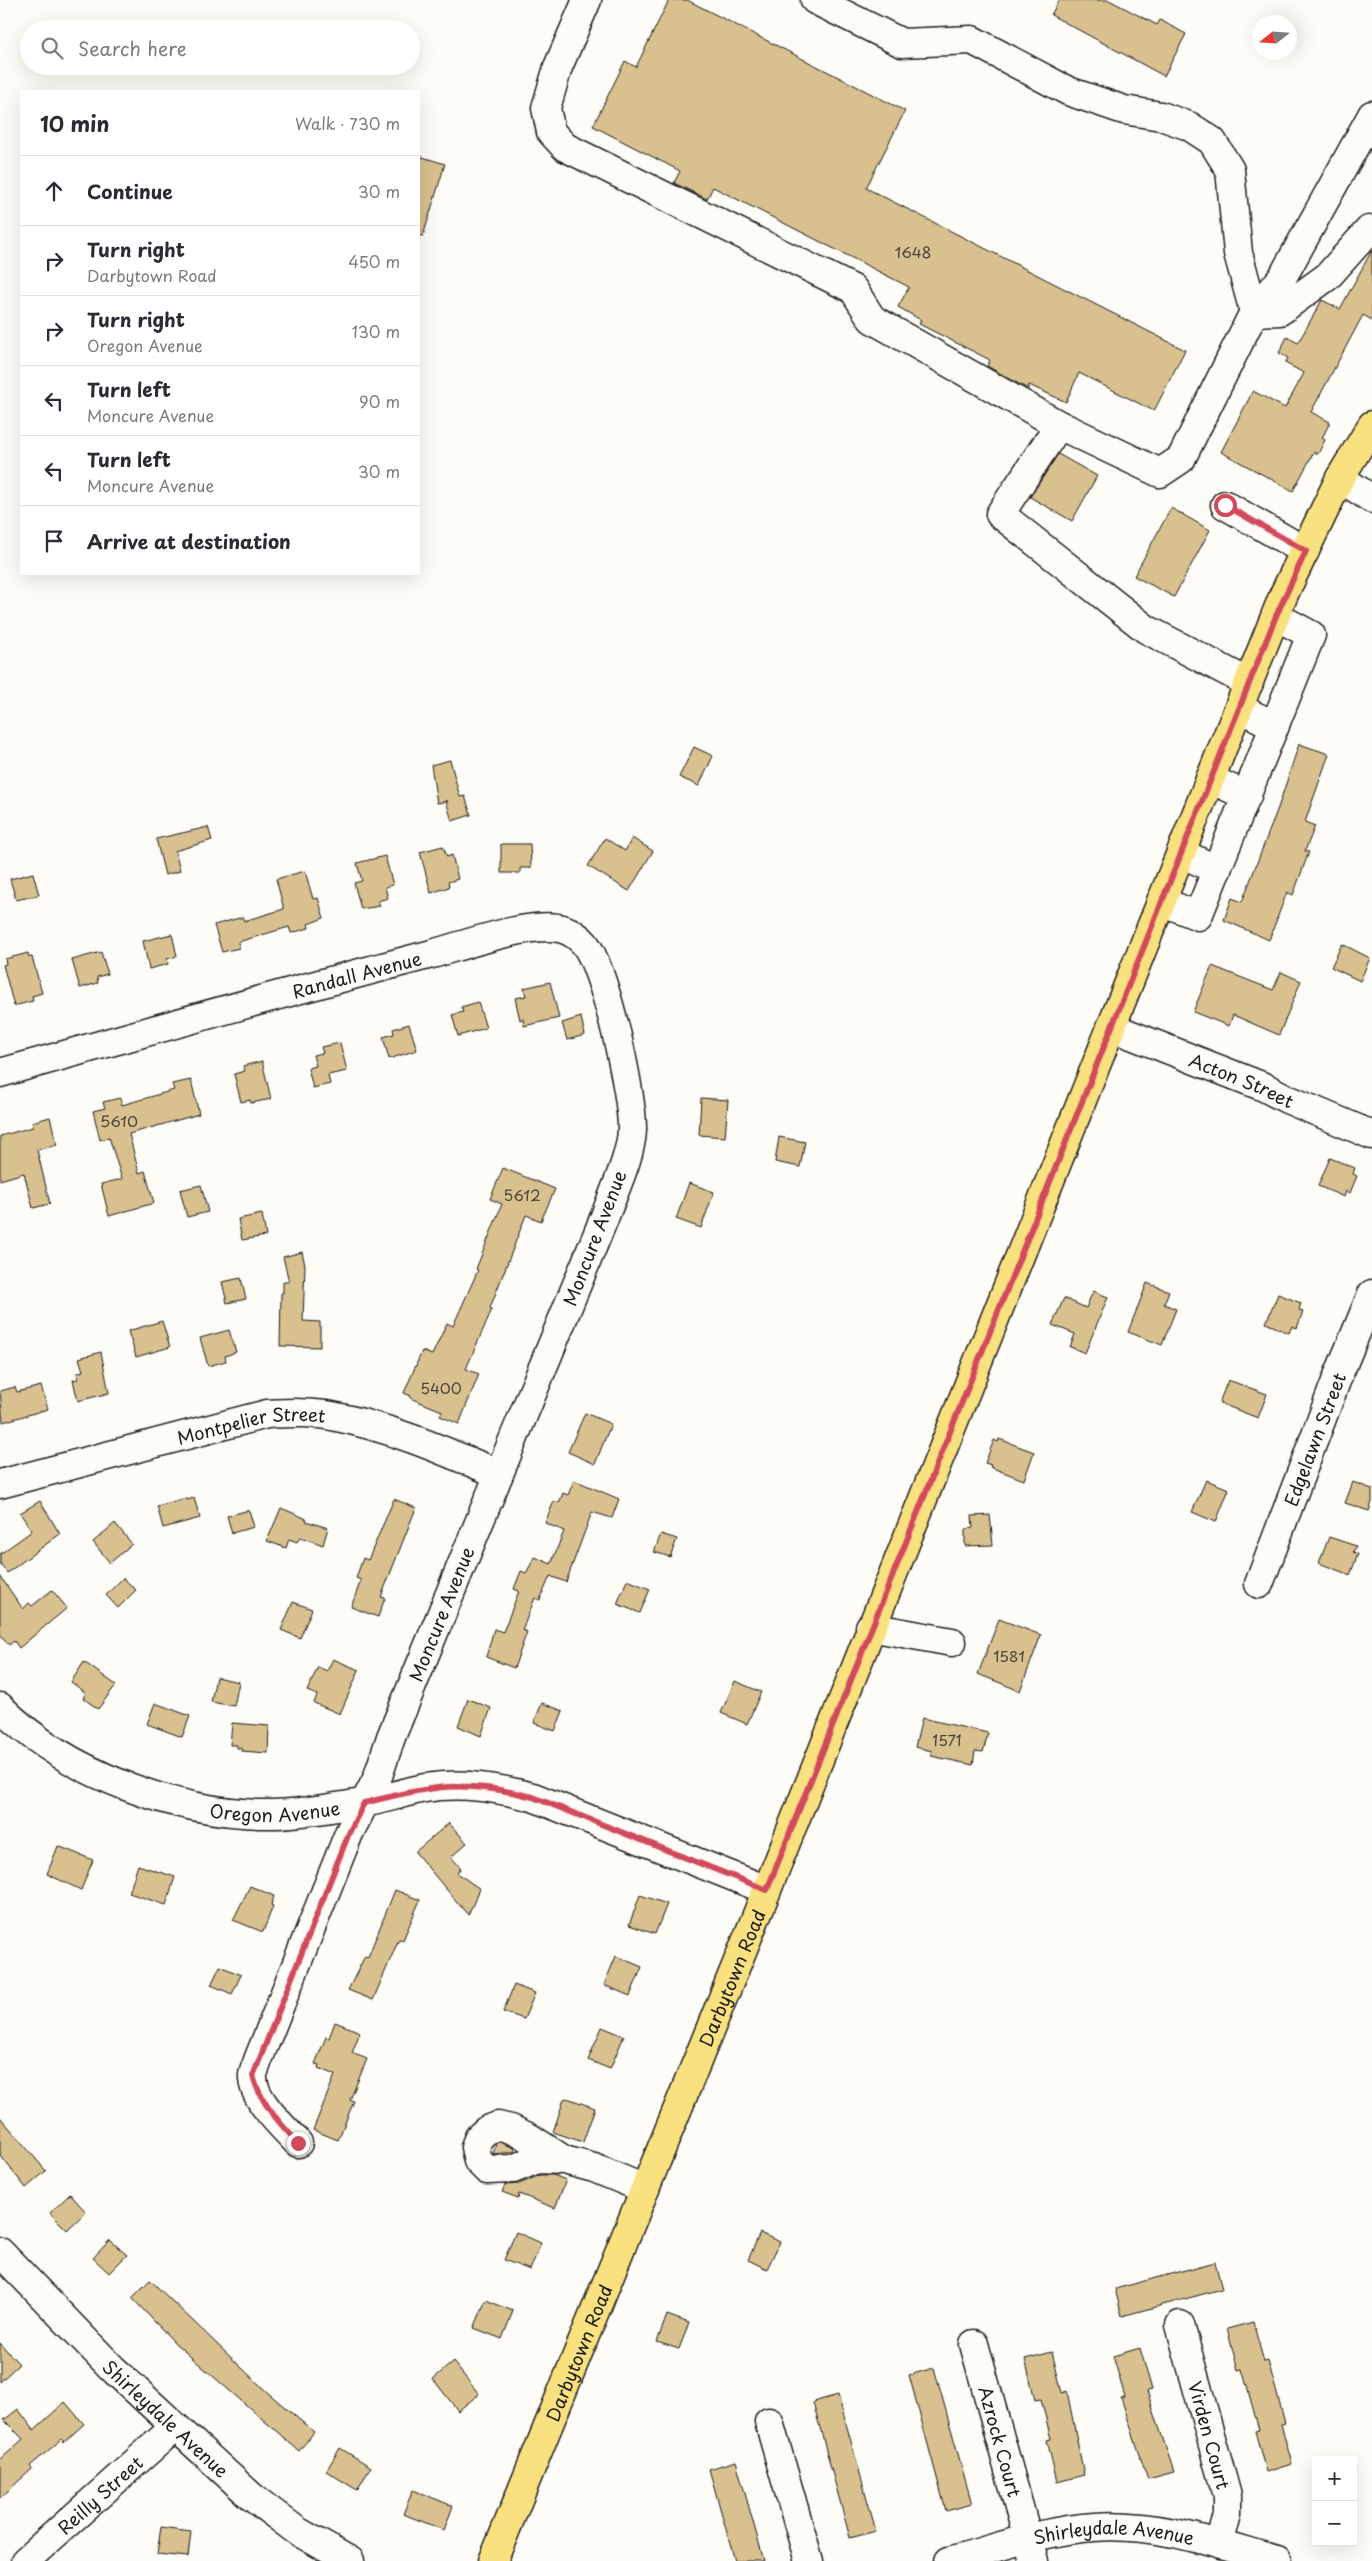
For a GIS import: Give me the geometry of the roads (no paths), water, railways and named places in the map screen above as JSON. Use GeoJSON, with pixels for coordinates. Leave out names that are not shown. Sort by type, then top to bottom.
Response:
{"type":"FeatureCollection","features":[{"type":"Feature","properties":{"kind":"main road","name":"Darbytown Road"},"geometry":{"type":"LineString","coordinates":[[493,2561],[767,1890],[870,1627],[1276,616],[1340,478],[1372,425]]}},
{"type":"Feature","properties":{"kind":"street"},"geometry":{"type":"LineString","coordinates":[[587,0],[558,67],[546,108],[551,132],[565,147],[854,289],[872,319],[1060,425],[1160,473],[1180,459],[1254,312],[1282,278],[1372,115]]}},
{"type":"Feature","properties":{"kind":"street"},"geometry":{"type":"LineString","coordinates":[[815,0],[902,43],[972,40],[1068,91],[1124,110],[1161,116],[1189,126],[1212,141],[1230,170],[1238,253],[1254,312]]}},
{"type":"Feature","properties":{"kind":"street"},"geometry":{"type":"LineString","coordinates":[[1254,312],[1280,311],[1328,276],[1369,230],[1372,232]]}},
{"type":"Feature","properties":{"kind":"street"},"geometry":{"type":"LineString","coordinates":[[1060,425],[1000,514],[1146,629],[1249,683]]}},
{"type":"Feature","properties":{"kind":"street"},"geometry":{"type":"LineString","coordinates":[[1340,478],[1372,499]]}},
{"type":"Feature","properties":{"kind":"street"},"geometry":{"type":"LineString","coordinates":[[1225,505],[1306,551]]}},
{"type":"Feature","properties":{"kind":"street"},"geometry":{"type":"LineString","coordinates":[[1161,901],[1198,916],[1247,796],[1311,635],[1276,616]]}},
{"type":"Feature","properties":{"kind":"street"},"geometry":{"type":"LineString","coordinates":[[1239,708],[1275,726]]}},
{"type":"Feature","properties":{"kind":"street"},"geometry":{"type":"LineString","coordinates":[[1210,779],[1247,796]]}},
{"type":"Feature","properties":{"kind":"street"},"geometry":{"type":"LineString","coordinates":[[1181,853],[1216,870]]}},
{"type":"Feature","properties":{"kind":"street","name":"Randall Avenue"},"geometry":{"type":"LineString","coordinates":[[0,1073],[383,966],[511,933],[548,926],[565,929],[575,935],[589,950],[601,982],[624,1069]]}},
{"type":"Feature","properties":{"kind":"street","name":"Acton Street"},"geometry":{"type":"LineString","coordinates":[[1111,1028],[1264,1087],[1287,1099],[1372,1135]]}},
{"type":"Feature","properties":{"kind":"street","name":"Moncure Avenue"},"geometry":{"type":"LineString","coordinates":[[298,2143],[267,2109],[258,2092],[253,2076],[349,1833],[377,1779],[391,1737],[606,1216],[632,1132],[630,1104],[624,1069]]}},
{"type":"Feature","properties":{"kind":"street","name":"Edgelawn Street"},"geometry":{"type":"LineString","coordinates":[[1259,1584],[1372,1294]]}},
{"type":"Feature","properties":{"kind":"street","name":"Montpelier Street"},"geometry":{"type":"LineString","coordinates":[[0,1484],[267,1414],[300,1412],[331,1416],[382,1428],[499,1474]]}},
{"type":"Feature","properties":{"kind":"street"},"geometry":{"type":"LineString","coordinates":[[870,1627],[952,1642]]}},
{"type":"Feature","properties":{"kind":"street","name":"Oregon Avenue"},"geometry":{"type":"LineString","coordinates":[[0,1707],[42,1742],[75,1762],[124,1786],[179,1802],[244,1812],[273,1814],[364,1803],[425,1788],[449,1786],[500,1789],[542,1801],[767,1890]]}},
{"type":"Feature","properties":{"kind":"street"},"geometry":{"type":"LineString","coordinates":[[564,2160],[594,2168],[645,2189]]}},
{"type":"Feature","properties":{"kind":"street","name":"Shirleydale Avenue"},"geometry":{"type":"LineString","coordinates":[[0,2252],[113,2369],[252,2497],[297,2531],[350,2561]]}},
{"type":"Feature","properties":{"kind":"street","name":"Virden Court"},"geometry":{"type":"LineString","coordinates":[[1180,2325],[1227,2496],[1227,2514],[1219,2545]]}},
{"type":"Feature","properties":{"kind":"street","name":"Azrock Court"},"geometry":{"type":"LineString","coordinates":[[974,2344],[1031,2550]]}},
{"type":"Feature","properties":{"kind":"street"},"geometry":{"type":"LineString","coordinates":[[769,2422],[809,2561]]}},
{"type":"Feature","properties":{"kind":"street","name":"Reilly Street"},"geometry":{"type":"LineString","coordinates":[[24,2561],[175,2427]]}},
{"type":"Feature","properties":{"kind":"street","name":"Shirleydale Avenue"},"geometry":{"type":"LineString","coordinates":[[949,2561],[1031,2550],[1064,2530],[1095,2526],[1139,2527],[1173,2532],[1277,2561]]}}]}
